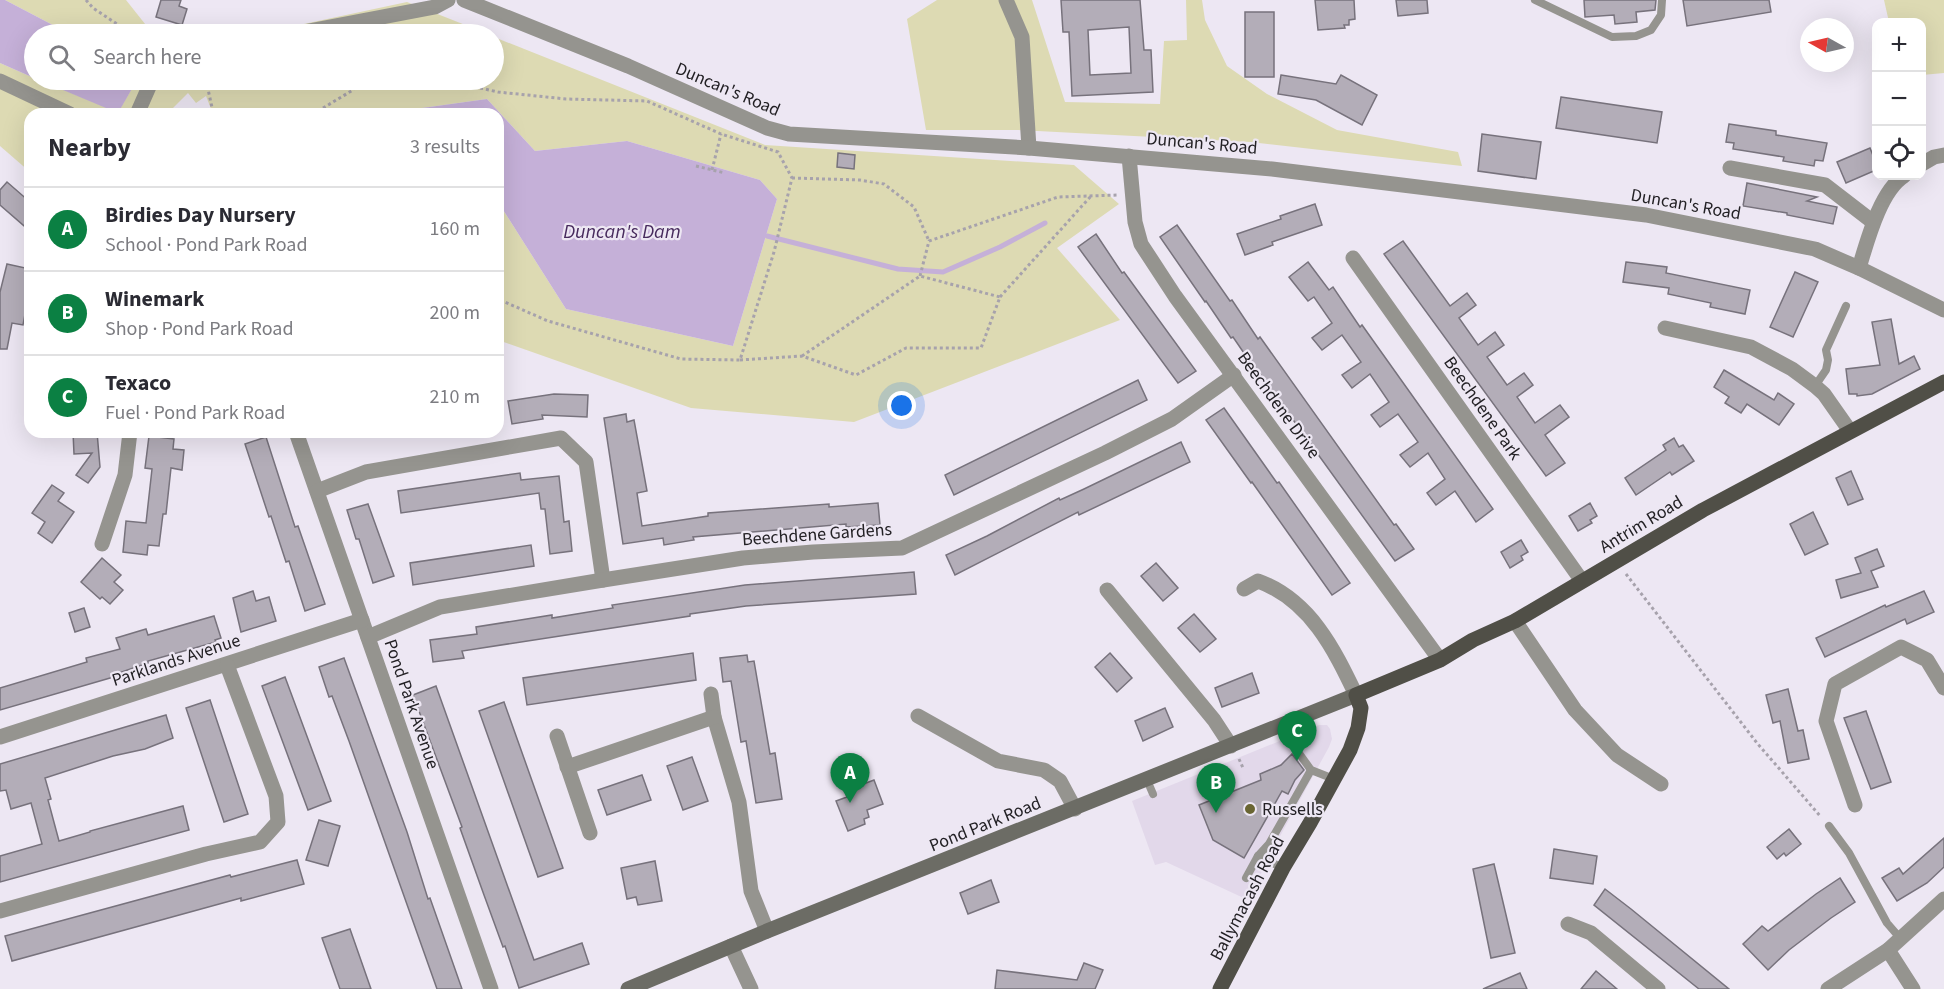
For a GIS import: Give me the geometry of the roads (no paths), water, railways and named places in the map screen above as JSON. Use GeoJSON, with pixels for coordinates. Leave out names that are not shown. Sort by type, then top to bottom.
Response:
{"type":"FeatureCollection","features":[{"type":"Feature","properties":{"kind":"main road","name":"Antrim Road"},"geometry":{"type":"LineString","coordinates":[[1356,695],[1440,660],[1473,640],[1515,621],[1703,510],[1944,382]]}},
{"type":"Feature","properties":{"kind":"main road","name":"Pond Park Road"},"geometry":{"type":"LineString","coordinates":[[628,989],[732,945],[1075,809],[1150,787],[1356,695]]}},
{"type":"Feature","properties":{"kind":"main road","name":"Ballymacash Road"},"geometry":{"type":"LineString","coordinates":[[1220,989],[1283,868],[1350,750],[1362,708],[1356,695]]}},
{"type":"Feature","properties":{"kind":"street"},"geometry":{"type":"LineString","coordinates":[[346,24],[435,7],[448,0]]}},
{"type":"Feature","properties":{"kind":"street","name":"Duncan's Road"},"geometry":{"type":"LineString","coordinates":[[464,0],[628,66],[767,128],[789,134],[1129,156],[1283,171],[1646,215],[1805,247],[1859,268],[1944,310]]}},
{"type":"Feature","properties":{"kind":"street"},"geometry":{"type":"LineString","coordinates":[[1006,0],[1022,37],[1029,148]]}},
{"type":"Feature","properties":{"kind":"street"},"geometry":{"type":"LineString","coordinates":[[0,81],[57,108]]}},
{"type":"Feature","properties":{"kind":"street"},"geometry":{"type":"LineString","coordinates":[[140,108],[148,90]]}},
{"type":"Feature","properties":{"kind":"street"},"geometry":{"type":"LineString","coordinates":[[1926,161],[1934,156],[1944,155]]}},
{"type":"Feature","properties":{"kind":"street","name":"Beechdene Drive"},"geometry":{"type":"LineString","coordinates":[[1129,156],[1134,222],[1141,244],[1175,296],[1440,660]]}},
{"type":"Feature","properties":{"kind":"street"},"geometry":{"type":"LineString","coordinates":[[1730,168],[1825,185],[1873,222]]}},
{"type":"Feature","properties":{"kind":"street"},"geometry":{"type":"LineString","coordinates":[[1859,268],[1873,222],[1898,180]]}},
{"type":"Feature","properties":{"kind":"street","name":"Beechdene Park"},"geometry":{"type":"LineString","coordinates":[[1353,258],[1582,581]]}},
{"type":"Feature","properties":{"kind":"street"},"geometry":{"type":"LineString","coordinates":[[1665,327],[1751,346],[1792,369],[1824,394],[1850,431]]}},
{"type":"Feature","properties":{"kind":"street","name":"Beechdene Gardens"},"geometry":{"type":"LineString","coordinates":[[369,637],[440,607],[743,558],[902,548],[1162,424],[1234,375]]}},
{"type":"Feature","properties":{"kind":"street"},"geometry":{"type":"LineString","coordinates":[[102,544],[125,475],[129,438]]}},
{"type":"Feature","properties":{"kind":"street","name":"Pond Park Avenue"},"geometry":{"type":"LineString","coordinates":[[298,438],[491,989]]}},
{"type":"Feature","properties":{"kind":"street"},"geometry":{"type":"LineString","coordinates":[[317,491],[366,472],[561,438],[586,462],[603,580]]}},
{"type":"Feature","properties":{"kind":"street"},"geometry":{"type":"LineString","coordinates":[[1245,589],[1258,581],[1276,587],[1297,604],[1326,636],[1356,695]]}},
{"type":"Feature","properties":{"kind":"street"},"geometry":{"type":"LineString","coordinates":[[1107,590],[1214,720],[1234,750]]}},
{"type":"Feature","properties":{"kind":"street","name":"Parklands Avenue"},"geometry":{"type":"LineString","coordinates":[[0,737],[362,620]]}},
{"type":"Feature","properties":{"kind":"street"},"geometry":{"type":"LineString","coordinates":[[1515,621],[1575,710],[1617,756],[1661,784]]}},
{"type":"Feature","properties":{"kind":"street"},"geometry":{"type":"LineString","coordinates":[[1855,806],[1826,721],[1835,684],[1901,647],[1927,660],[1944,688]]}},
{"type":"Feature","properties":{"kind":"street"},"geometry":{"type":"LineString","coordinates":[[0,911],[206,854],[260,842],[278,822],[276,796],[227,665]]}},
{"type":"Feature","properties":{"kind":"street"},"geometry":{"type":"LineString","coordinates":[[711,694],[714,717],[739,802],[751,891],[767,931]]}},
{"type":"Feature","properties":{"kind":"street"},"geometry":{"type":"LineString","coordinates":[[918,716],[998,761],[1044,770],[1060,781],[1075,809]]}},
{"type":"Feature","properties":{"kind":"street"},"geometry":{"type":"LineString","coordinates":[[567,767],[714,717]]}},
{"type":"Feature","properties":{"kind":"street"},"geometry":{"type":"LineString","coordinates":[[557,736],[590,833]]}},
{"type":"Feature","properties":{"kind":"street"},"geometry":{"type":"LineString","coordinates":[[1828,989],[1888,950],[1944,899]]}},
{"type":"Feature","properties":{"kind":"street"},"geometry":{"type":"LineString","coordinates":[[1568,924],[1591,933],[1652,987]]}},
{"type":"Feature","properties":{"kind":"street"},"geometry":{"type":"LineString","coordinates":[[732,945],[751,989]]}},
{"type":"Feature","properties":{"kind":"street"},"geometry":{"type":"LineString","coordinates":[[1888,950],[1913,989]]}},
{"type":"Feature","properties":{"kind":"lane"},"geometry":{"type":"LineString","coordinates":[[1535,0],[1612,37],[1624,37],[1636,36],[1651,30],[1661,15],[1662,0]]}},
{"type":"Feature","properties":{"kind":"lane"},"geometry":{"type":"LineString","coordinates":[[1815,386],[1826,370],[1828,360],[1826,350],[1846,306]]}},
{"type":"Feature","properties":{"kind":"lane"},"geometry":{"type":"LineString","coordinates":[[1280,727],[1311,770],[1334,779]]}},
{"type":"Feature","properties":{"kind":"lane"},"geometry":{"type":"LineString","coordinates":[[1246,878],[1258,856],[1269,844],[1311,770]]}},
{"type":"Feature","properties":{"kind":"lane"},"geometry":{"type":"LineString","coordinates":[[1829,826],[1849,854],[1887,923],[1900,938]]}},
{"type":"Feature","properties":{"kind":"lane"},"geometry":{"type":"LineString","coordinates":[[1258,856],[1283,868]]}},
{"type":"Feature","properties":{"kind":"water"},"geometry":{"type":"Polygon","coordinates":[[[0,0],[5,0],[51,24],[24,24],[24,74],[0,63],[0,0]]]}},
{"type":"Feature","properties":{"kind":"water"},"geometry":{"type":"Polygon","coordinates":[[[63,90],[131,90],[121,108],[106,108],[63,90]]]}},
{"type":"Feature","properties":{"kind":"water","name":"Duncan's Dam"},"geometry":{"type":"Polygon","coordinates":[[[487,99],[495,108],[422,108],[487,99]]]}},
{"type":"Feature","properties":{"kind":"water","name":"Duncan's Dam"},"geometry":{"type":"Polygon","coordinates":[[[504,117],[535,151],[627,141],[760,180],[777,199],[733,346],[566,309],[504,211],[504,117]]]}},
{"type":"Feature","properties":{"kind":"waterway"},"geometry":{"type":"LineString","coordinates":[[767,236],[898,269],[943,272],[1000,247],[1045,223]]}},
{"type":"Feature","properties":{"kind":"place","name":"Texaco"},"geometry":{"type":"Point","coordinates":[1297,761]}},
{"type":"Feature","properties":{"kind":"place","name":"Birdies Day Nursery"},"geometry":{"type":"Point","coordinates":[850,803]}},
{"type":"Feature","properties":{"kind":"place","name":"Russells"},"geometry":{"type":"Point","coordinates":[1250,809]}},
{"type":"Feature","properties":{"kind":"place","name":"Winemark"},"geometry":{"type":"Point","coordinates":[1216,813]}}]}
